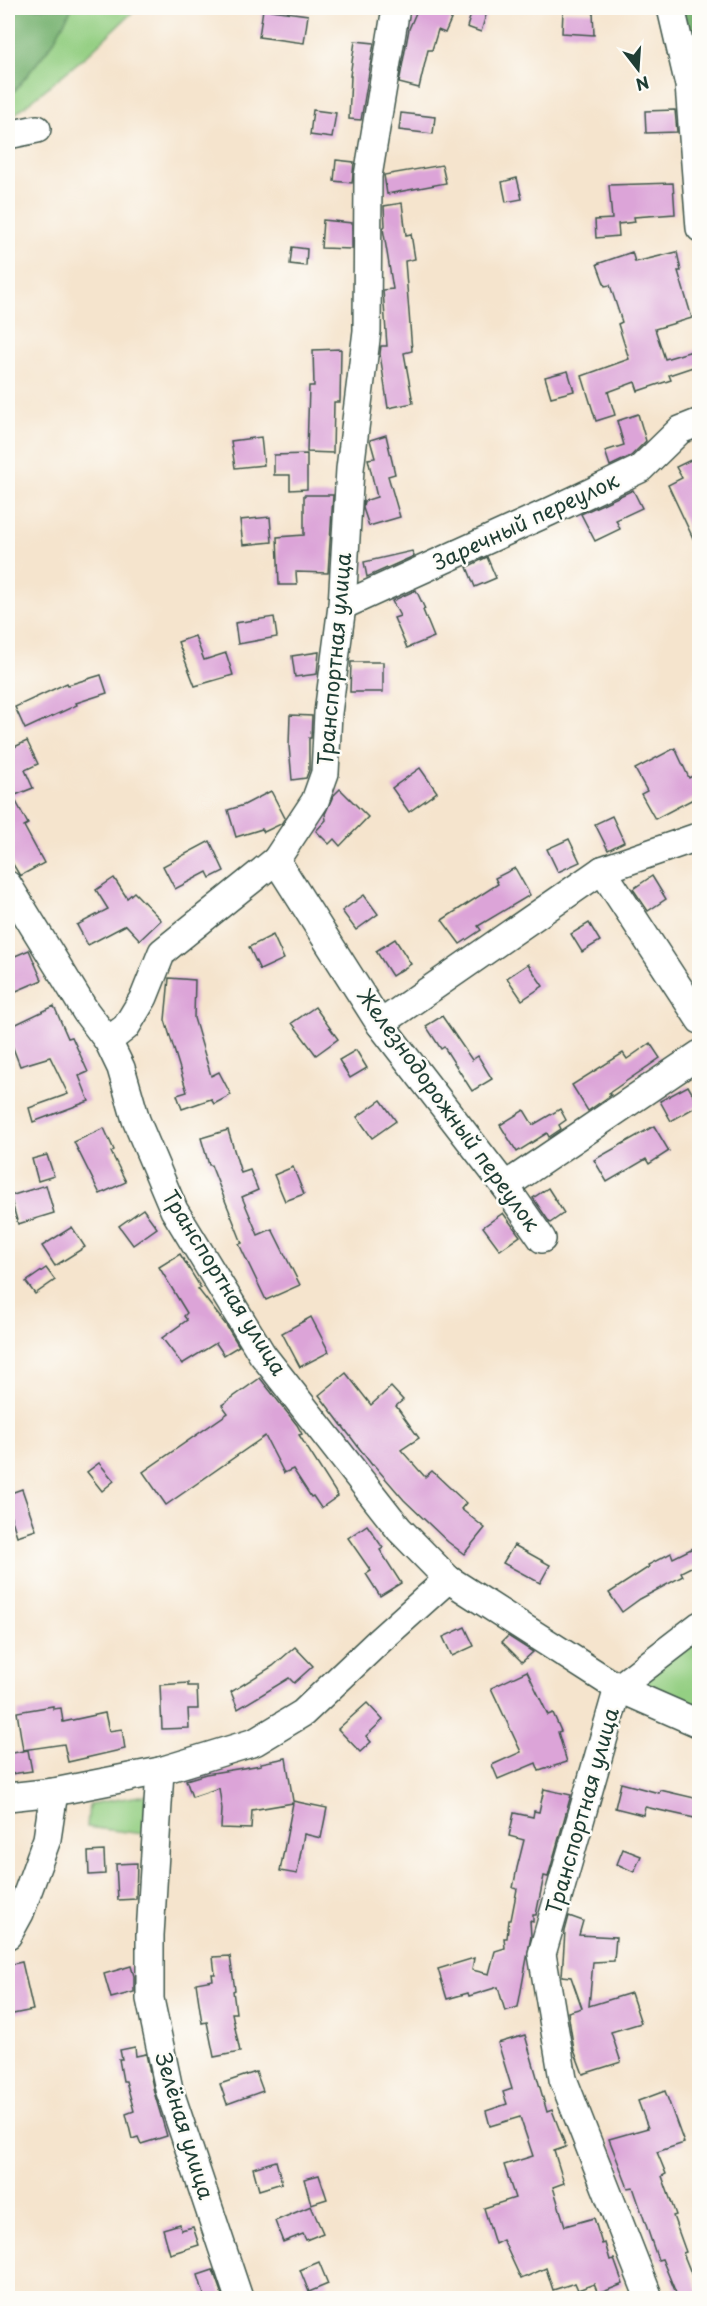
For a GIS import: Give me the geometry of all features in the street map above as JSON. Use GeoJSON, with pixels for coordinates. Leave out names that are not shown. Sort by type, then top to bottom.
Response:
{"type":"FeatureCollection","features":[{"type":"Feature","properties":{"kind":"street","name":"Транспортная улица"},"geometry":{"type":"LineString","coordinates":[[396,8],[368,176],[367,331],[350,469],[342,606],[328,713],[325,773],[315,801],[276,860],[162,952],[144,997],[126,1027],[108,1041],[121,1068],[136,1120],[174,1210],[262,1354],[399,1529],[448,1579],[618,1688],[542,1954],[563,2079],[649,2298]]}},
{"type":"Feature","properties":{"kind":"street"},"geometry":{"type":"LineString","coordinates":[[671,8],[689,85],[699,228]]}},
{"type":"Feature","properties":{"kind":"street"},"geometry":{"type":"LineString","coordinates":[[8,135],[37,129]]}},
{"type":"Feature","properties":{"kind":"street","name":"Заречный переулок"},"geometry":{"type":"LineString","coordinates":[[342,606],[640,469],[680,430],[699,422]]}},
{"type":"Feature","properties":{"kind":"street"},"geometry":{"type":"LineString","coordinates":[[380,1024],[602,870],[699,836]]}},
{"type":"Feature","properties":{"kind":"street","name":"Железнодорожный переулок"},"geometry":{"type":"LineString","coordinates":[[276,860],[380,1024],[505,1186],[542,1239]]}},
{"type":"Feature","properties":{"kind":"street"},"geometry":{"type":"LineString","coordinates":[[602,870],[699,1020]]}},
{"type":"Feature","properties":{"kind":"street"},"geometry":{"type":"LineString","coordinates":[[8,885],[86,1012],[108,1041]]}},
{"type":"Feature","properties":{"kind":"street"},"geometry":{"type":"LineString","coordinates":[[505,1186],[699,1054]]}},
{"type":"Feature","properties":{"kind":"street"},"geometry":{"type":"LineString","coordinates":[[8,1797],[54,1792],[160,1771],[255,1742],[303,1713],[448,1579]]}},
{"type":"Feature","properties":{"kind":"street"},"geometry":{"type":"LineString","coordinates":[[699,1625],[618,1688],[699,1724]]}},
{"type":"Feature","properties":{"kind":"street","name":"Зелёная улица"},"geometry":{"type":"LineString","coordinates":[[160,1771],[150,1935],[150,1999],[169,2089],[239,2298]]}},
{"type":"Feature","properties":{"kind":"street"},"geometry":{"type":"LineString","coordinates":[[8,1935],[20,1913],[47,1839],[54,1792]]}},
{"type":"Feature","properties":{"kind":"green space"},"geometry":{"type":"Polygon","coordinates":[[[8,8],[72,8],[52,44],[8,99],[8,8]]]}},
{"type":"Feature","properties":{"kind":"green space"},"geometry":{"type":"Polygon","coordinates":[[[72,8],[137,8],[87,55],[8,120],[8,99],[52,44],[72,8]]]}},
{"type":"Feature","properties":{"kind":"green space"},"geometry":{"type":"Polygon","coordinates":[[[682,8],[699,8],[699,96],[682,8]]]}},
{"type":"Feature","properties":{"kind":"green space"},"geometry":{"type":"Polygon","coordinates":[[[699,1635],[699,1720],[629,1687],[699,1635]]]}},
{"type":"Feature","properties":{"kind":"green space"},"geometry":{"type":"Polygon","coordinates":[[[147,1795],[143,1834],[87,1827],[89,1804],[147,1795]]]}},
{"type":"Feature","properties":{"kind":"building"},"geometry":{"type":"Polygon","coordinates":[[[418,8],[456,8],[445,33],[438,30],[432,50],[428,50],[419,88],[399,83],[409,29],[418,8]]]}},
{"type":"Feature","properties":{"kind":"building"},"geometry":{"type":"Polygon","coordinates":[[[263,9],[308,15],[304,43],[259,37],[263,9]]]}},
{"type":"Feature","properties":{"kind":"building"},"geometry":{"type":"Polygon","coordinates":[[[472,11],[486,15],[481,32],[467,27],[472,11]]]}},
{"type":"Feature","properties":{"kind":"building"},"geometry":{"type":"Polygon","coordinates":[[[563,11],[593,12],[594,35],[562,33],[563,11]]]}},
{"type":"Feature","properties":{"kind":"building"},"geometry":{"type":"Polygon","coordinates":[[[355,41],[374,43],[361,120],[349,119],[350,76],[355,41]]]}},
{"type":"Feature","properties":{"kind":"building"},"geometry":{"type":"Polygon","coordinates":[[[313,110],[336,113],[332,138],[310,135],[313,110]]]}},
{"type":"Feature","properties":{"kind":"building"},"geometry":{"type":"Polygon","coordinates":[[[675,110],[677,132],[646,133],[645,111],[675,110]]]}},
{"type":"Feature","properties":{"kind":"building"},"geometry":{"type":"Polygon","coordinates":[[[401,113],[435,117],[433,134],[399,130],[401,113]]]}},
{"type":"Feature","properties":{"kind":"building"},"geometry":{"type":"Polygon","coordinates":[[[336,160],[354,162],[352,183],[334,181],[336,160]]]}},
{"type":"Feature","properties":{"kind":"building"},"geometry":{"type":"Polygon","coordinates":[[[442,165],[446,183],[387,194],[384,175],[442,165]]]}},
{"type":"Feature","properties":{"kind":"building"},"geometry":{"type":"Polygon","coordinates":[[[517,178],[522,199],[506,202],[502,182],[517,178]]]}},
{"type":"Feature","properties":{"kind":"building"},"geometry":{"type":"Polygon","coordinates":[[[673,183],[675,214],[634,217],[635,222],[618,224],[619,236],[596,238],[595,220],[612,219],[609,185],[673,183]]]}},
{"type":"Feature","properties":{"kind":"building"},"geometry":{"type":"Polygon","coordinates":[[[402,203],[406,235],[411,234],[415,259],[405,261],[412,351],[404,353],[413,403],[388,408],[380,354],[381,346],[387,346],[383,290],[393,289],[383,228],[385,226],[384,206],[402,203]]]}},
{"type":"Feature","properties":{"kind":"building"},"geometry":{"type":"Polygon","coordinates":[[[323,220],[352,223],[352,249],[321,248],[323,220]]]}},
{"type":"Feature","properties":{"kind":"building"},"geometry":{"type":"Polygon","coordinates":[[[292,247],[307,249],[306,266],[290,264],[292,247]]]}},
{"type":"Feature","properties":{"kind":"building"},"geometry":{"type":"Polygon","coordinates":[[[632,252],[635,262],[677,252],[681,271],[678,271],[692,318],[655,329],[665,359],[699,349],[699,365],[669,375],[671,380],[638,391],[635,382],[608,392],[615,415],[596,421],[582,376],[629,359],[618,324],[622,322],[610,285],[605,286],[597,264],[632,252]]]}},
{"type":"Feature","properties":{"kind":"building"},"geometry":{"type":"Polygon","coordinates":[[[341,349],[340,402],[334,402],[333,453],[307,452],[309,386],[314,386],[313,350],[341,349]]]}},
{"type":"Feature","properties":{"kind":"building"},"geometry":{"type":"Polygon","coordinates":[[[568,371],[574,391],[551,397],[545,377],[568,371]]]}},
{"type":"Feature","properties":{"kind":"building"},"geometry":{"type":"Polygon","coordinates":[[[638,414],[646,441],[631,456],[610,466],[605,451],[624,445],[617,421],[638,414]]]}},
{"type":"Feature","properties":{"kind":"building"},"geometry":{"type":"Polygon","coordinates":[[[386,435],[395,474],[388,476],[400,517],[369,526],[363,508],[364,501],[377,497],[368,459],[375,458],[370,440],[386,435]]]}},
{"type":"Feature","properties":{"kind":"building"},"geometry":{"type":"Polygon","coordinates":[[[261,437],[264,465],[235,468],[231,441],[261,437]]]}},
{"type":"Feature","properties":{"kind":"building"},"geometry":{"type":"Polygon","coordinates":[[[307,454],[307,489],[290,490],[290,475],[274,475],[274,455],[307,454]]]}},
{"type":"Feature","properties":{"kind":"building"},"geometry":{"type":"Polygon","coordinates":[[[699,456],[699,551],[668,485],[682,478],[676,467],[699,456]]]}},
{"type":"Feature","properties":{"kind":"building"},"geometry":{"type":"Polygon","coordinates":[[[633,490],[642,508],[616,520],[620,529],[595,541],[581,514],[633,490]]]}},
{"type":"Feature","properties":{"kind":"building"},"geometry":{"type":"Polygon","coordinates":[[[304,495],[333,495],[328,573],[296,572],[297,585],[279,585],[277,537],[304,535],[304,495]]]}},
{"type":"Feature","properties":{"kind":"building"},"geometry":{"type":"Polygon","coordinates":[[[270,517],[272,542],[243,545],[240,520],[270,517]]]}},
{"type":"Feature","properties":{"kind":"building"},"geometry":{"type":"Polygon","coordinates":[[[412,551],[414,556],[367,577],[364,562],[412,551]]]}},
{"type":"Feature","properties":{"kind":"building"},"geometry":{"type":"Polygon","coordinates":[[[487,557],[496,578],[475,587],[467,567],[487,557]]]}},
{"type":"Feature","properties":{"kind":"building"},"geometry":{"type":"Polygon","coordinates":[[[416,590],[434,637],[407,648],[394,618],[400,616],[392,601],[416,590]]]}},
{"type":"Feature","properties":{"kind":"building"},"geometry":{"type":"Polygon","coordinates":[[[274,617],[277,637],[238,644],[235,623],[274,617]]]}},
{"type":"Feature","properties":{"kind":"building"},"geometry":{"type":"Polygon","coordinates":[[[195,636],[204,660],[226,653],[233,675],[195,686],[178,642],[195,636]]]}},
{"type":"Feature","properties":{"kind":"building"},"geometry":{"type":"Polygon","coordinates":[[[319,652],[317,674],[295,677],[292,656],[319,652]]]}},
{"type":"Feature","properties":{"kind":"building"},"geometry":{"type":"Polygon","coordinates":[[[351,662],[383,662],[383,692],[350,692],[351,662]]]}},
{"type":"Feature","properties":{"kind":"building"},"geometry":{"type":"Polygon","coordinates":[[[101,675],[107,693],[76,703],[77,705],[25,729],[15,707],[67,683],[68,685],[101,675]]]}},
{"type":"Feature","properties":{"kind":"building"},"geometry":{"type":"Polygon","coordinates":[[[290,715],[312,716],[309,770],[306,778],[292,780],[289,746],[290,715]]]}},
{"type":"Feature","properties":{"kind":"building"},"geometry":{"type":"Polygon","coordinates":[[[27,741],[38,764],[25,770],[33,788],[13,796],[28,824],[24,826],[44,863],[20,876],[8,856],[8,750],[27,741]]]}},
{"type":"Feature","properties":{"kind":"building"},"geometry":{"type":"Polygon","coordinates":[[[675,748],[689,778],[699,772],[699,796],[655,819],[641,794],[647,791],[635,769],[675,748]]]}},
{"type":"Feature","properties":{"kind":"building"},"geometry":{"type":"Polygon","coordinates":[[[420,768],[437,792],[409,812],[392,788],[420,768]]]}},
{"type":"Feature","properties":{"kind":"building"},"geometry":{"type":"Polygon","coordinates":[[[340,789],[368,817],[340,846],[334,839],[329,844],[316,831],[326,820],[325,814],[333,796],[340,789]]]}},
{"type":"Feature","properties":{"kind":"building"},"geometry":{"type":"Polygon","coordinates":[[[271,791],[285,818],[281,824],[264,832],[262,829],[236,837],[228,810],[244,805],[271,791]]]}},
{"type":"Feature","properties":{"kind":"building"},"geometry":{"type":"Polygon","coordinates":[[[612,816],[624,842],[608,850],[595,824],[612,816]]]}},
{"type":"Feature","properties":{"kind":"building"},"geometry":{"type":"Polygon","coordinates":[[[569,839],[580,862],[558,872],[547,849],[569,839]]]}},
{"type":"Feature","properties":{"kind":"building"},"geometry":{"type":"Polygon","coordinates":[[[210,841],[224,871],[210,878],[207,872],[175,889],[163,866],[210,841]]]}},
{"type":"Feature","properties":{"kind":"building"},"geometry":{"type":"Polygon","coordinates":[[[515,868],[530,895],[478,926],[481,930],[460,944],[442,920],[498,884],[495,878],[515,868]]]}},
{"type":"Feature","properties":{"kind":"building"},"geometry":{"type":"Polygon","coordinates":[[[652,876],[666,899],[648,911],[633,889],[652,876]]]}},
{"type":"Feature","properties":{"kind":"building"},"geometry":{"type":"Polygon","coordinates":[[[114,878],[127,898],[134,892],[161,920],[140,940],[126,925],[88,945],[77,925],[108,909],[96,890],[114,878]]]}},
{"type":"Feature","properties":{"kind":"building"},"geometry":{"type":"Polygon","coordinates":[[[364,895],[378,914],[356,930],[342,911],[364,895]]]}},
{"type":"Feature","properties":{"kind":"building"},"geometry":{"type":"Polygon","coordinates":[[[589,923],[600,941],[582,952],[571,934],[589,923]]]}},
{"type":"Feature","properties":{"kind":"building"},"geometry":{"type":"Polygon","coordinates":[[[273,935],[284,959],[260,970],[249,947],[273,935]]]}},
{"type":"Feature","properties":{"kind":"building"},"geometry":{"type":"Polygon","coordinates":[[[395,939],[411,964],[392,976],[376,951],[395,939]]]}},
{"type":"Feature","properties":{"kind":"building"},"geometry":{"type":"Polygon","coordinates":[[[29,950],[42,980],[14,992],[8,977],[8,959],[29,950]]]}},
{"type":"Feature","properties":{"kind":"building"},"geometry":{"type":"Polygon","coordinates":[[[528,964],[543,986],[522,1000],[507,978],[528,964]]]}},
{"type":"Feature","properties":{"kind":"building"},"geometry":{"type":"Polygon","coordinates":[[[169,978],[195,980],[194,1018],[211,1076],[219,1072],[231,1095],[214,1104],[211,1099],[182,1109],[177,1095],[187,1092],[165,1020],[169,978]]]}},
{"type":"Feature","properties":{"kind":"building"},"geometry":{"type":"Polygon","coordinates":[[[54,1006],[68,1038],[72,1037],[88,1072],[79,1076],[89,1101],[33,1122],[29,1108],[68,1094],[50,1057],[20,1066],[8,1035],[8,1028],[54,1006]]]}},
{"type":"Feature","properties":{"kind":"building"},"geometry":{"type":"Polygon","coordinates":[[[315,1007],[338,1039],[316,1055],[292,1023],[315,1007]]]}},
{"type":"Feature","properties":{"kind":"building"},"geometry":{"type":"Polygon","coordinates":[[[442,1016],[472,1060],[478,1056],[492,1079],[472,1091],[444,1047],[441,1049],[426,1026],[442,1016]]]}},
{"type":"Feature","properties":{"kind":"building"},"geometry":{"type":"Polygon","coordinates":[[[650,1043],[660,1058],[609,1093],[611,1095],[588,1111],[572,1085],[623,1053],[627,1059],[650,1043]]]}},
{"type":"Feature","properties":{"kind":"building"},"geometry":{"type":"Polygon","coordinates":[[[356,1050],[367,1068],[350,1078],[339,1060],[356,1050]]]}},
{"type":"Feature","properties":{"kind":"building"},"geometry":{"type":"Polygon","coordinates":[[[688,1086],[699,1105],[671,1121],[660,1101],[688,1086]]]}},
{"type":"Feature","properties":{"kind":"building"},"geometry":{"type":"Polygon","coordinates":[[[381,1100],[396,1121],[372,1138],[357,1117],[381,1100]]]}},
{"type":"Feature","properties":{"kind":"building"},"geometry":{"type":"Polygon","coordinates":[[[560,1109],[566,1120],[559,1125],[561,1129],[549,1137],[547,1133],[517,1152],[500,1125],[524,1110],[533,1125],[560,1109]]]}},
{"type":"Feature","properties":{"kind":"building"},"geometry":{"type":"Polygon","coordinates":[[[654,1126],[669,1151],[649,1164],[646,1159],[607,1182],[594,1160],[654,1126]]]}},
{"type":"Feature","properties":{"kind":"building"},"geometry":{"type":"Polygon","coordinates":[[[104,1128],[114,1150],[111,1152],[126,1182],[100,1194],[74,1142],[104,1128]]]}},
{"type":"Feature","properties":{"kind":"building"},"geometry":{"type":"Polygon","coordinates":[[[228,1130],[241,1173],[250,1170],[258,1190],[242,1197],[258,1235],[272,1229],[300,1285],[266,1300],[239,1244],[242,1243],[211,1165],[209,1165],[201,1138],[228,1130]]]}},
{"type":"Feature","properties":{"kind":"building"},"geometry":{"type":"Polygon","coordinates":[[[47,1155],[54,1176],[38,1181],[32,1159],[47,1155]]]}},
{"type":"Feature","properties":{"kind":"building"},"geometry":{"type":"Polygon","coordinates":[[[293,1167],[304,1194],[285,1201],[274,1175],[293,1167]]]}},
{"type":"Feature","properties":{"kind":"building"},"geometry":{"type":"Polygon","coordinates":[[[46,1185],[54,1213],[18,1224],[10,1196],[46,1185]]]}},
{"type":"Feature","properties":{"kind":"building"},"geometry":{"type":"Polygon","coordinates":[[[548,1188],[564,1213],[550,1223],[533,1198],[548,1188]]]}},
{"type":"Feature","properties":{"kind":"building"},"geometry":{"type":"Polygon","coordinates":[[[143,1209],[157,1228],[133,1245],[119,1226],[143,1209]]]}},
{"type":"Feature","properties":{"kind":"building"},"geometry":{"type":"Polygon","coordinates":[[[503,1213],[520,1236],[500,1250],[483,1227],[503,1213]]]}},
{"type":"Feature","properties":{"kind":"building"},"geometry":{"type":"Polygon","coordinates":[[[72,1227],[85,1247],[55,1266],[42,1246],[72,1227]]]}},
{"type":"Feature","properties":{"kind":"building"},"geometry":{"type":"Polygon","coordinates":[[[180,1254],[201,1288],[198,1289],[239,1346],[224,1355],[216,1343],[182,1364],[162,1338],[187,1320],[184,1316],[187,1313],[159,1267],[180,1254]]]}},
{"type":"Feature","properties":{"kind":"building"},"geometry":{"type":"Polygon","coordinates":[[[46,1268],[55,1280],[35,1294],[26,1282],[46,1268]]]}},
{"type":"Feature","properties":{"kind":"building"},"geometry":{"type":"Polygon","coordinates":[[[311,1317],[329,1352],[300,1367],[282,1333],[311,1317]]]}},
{"type":"Feature","properties":{"kind":"building"},"geometry":{"type":"Polygon","coordinates":[[[346,1373],[371,1405],[391,1387],[403,1400],[396,1406],[419,1438],[401,1450],[425,1477],[432,1471],[466,1503],[461,1509],[485,1528],[464,1554],[404,1500],[372,1465],[319,1395],[346,1373]]]}},
{"type":"Feature","properties":{"kind":"building"},"geometry":{"type":"Polygon","coordinates":[[[260,1378],[297,1425],[302,1434],[299,1435],[338,1496],[321,1508],[293,1469],[284,1473],[265,1436],[166,1505],[143,1472],[228,1413],[222,1405],[260,1378]]]}},
{"type":"Feature","properties":{"kind":"building"},"geometry":{"type":"Polygon","coordinates":[[[99,1463],[114,1481],[102,1491],[87,1472],[99,1463]]]}},
{"type":"Feature","properties":{"kind":"building"},"geometry":{"type":"Polygon","coordinates":[[[22,1489],[36,1530],[17,1536],[8,1507],[8,1494],[22,1489]]]}},
{"type":"Feature","properties":{"kind":"building"},"geometry":{"type":"Polygon","coordinates":[[[367,1525],[383,1548],[380,1550],[401,1583],[380,1596],[366,1574],[371,1571],[348,1538],[367,1525]]]}},
{"type":"Feature","properties":{"kind":"building"},"geometry":{"type":"Polygon","coordinates":[[[514,1545],[550,1565],[540,1583],[503,1563],[514,1545]]]}},
{"type":"Feature","properties":{"kind":"building"},"geometry":{"type":"Polygon","coordinates":[[[699,1545],[699,1563],[681,1572],[683,1576],[640,1599],[622,1612],[609,1593],[649,1567],[648,1565],[671,1553],[673,1558],[699,1545]]]}},
{"type":"Feature","properties":{"kind":"building"},"geometry":{"type":"Polygon","coordinates":[[[465,1627],[474,1646],[452,1656],[443,1637],[465,1627]]]}},
{"type":"Feature","properties":{"kind":"building"},"geometry":{"type":"Polygon","coordinates":[[[508,1636],[533,1652],[522,1662],[502,1642],[508,1636]]]}},
{"type":"Feature","properties":{"kind":"building"},"geometry":{"type":"Polygon","coordinates":[[[295,1647],[313,1666],[294,1683],[289,1678],[238,1709],[231,1692],[273,1666],[295,1647]]]}},
{"type":"Feature","properties":{"kind":"building"},"geometry":{"type":"Polygon","coordinates":[[[527,1671],[548,1715],[553,1713],[561,1731],[558,1732],[567,1762],[539,1771],[536,1763],[498,1779],[492,1765],[521,1752],[491,1688],[527,1671]]]}},
{"type":"Feature","properties":{"kind":"building"},"geometry":{"type":"Polygon","coordinates":[[[188,1683],[188,1686],[197,1686],[198,1709],[188,1709],[189,1728],[162,1729],[160,1685],[188,1683]]]}},
{"type":"Feature","properties":{"kind":"building"},"geometry":{"type":"Polygon","coordinates":[[[367,1703],[383,1720],[366,1736],[371,1742],[360,1752],[338,1729],[367,1703]]]}},
{"type":"Feature","properties":{"kind":"building"},"geometry":{"type":"Polygon","coordinates":[[[53,1706],[53,1709],[61,1708],[63,1722],[105,1713],[109,1731],[122,1729],[125,1749],[68,1762],[64,1744],[23,1750],[17,1712],[53,1706]]]}},
{"type":"Feature","properties":{"kind":"building"},"geometry":{"type":"Polygon","coordinates":[[[28,1750],[32,1771],[11,1774],[8,1754],[28,1750]]]}},
{"type":"Feature","properties":{"kind":"building"},"geometry":{"type":"Polygon","coordinates":[[[286,1758],[293,1801],[327,1808],[321,1838],[304,1834],[297,1874],[280,1871],[293,1803],[252,1810],[251,1829],[221,1828],[222,1809],[219,1788],[192,1797],[186,1780],[286,1758]]]}},
{"type":"Feature","properties":{"kind":"building"},"geometry":{"type":"Polygon","coordinates":[[[621,1783],[659,1793],[660,1790],[699,1799],[699,1819],[645,1807],[643,1815],[615,1808],[621,1783]]]}},
{"type":"Feature","properties":{"kind":"building"},"geometry":{"type":"Polygon","coordinates":[[[544,1789],[571,1795],[548,1877],[544,1876],[536,1915],[533,1915],[533,1922],[530,1921],[531,1936],[518,2007],[505,2011],[498,1987],[469,1996],[468,1993],[447,1999],[438,1969],[474,1958],[472,1970],[489,1974],[495,1951],[505,1948],[504,1938],[507,1938],[509,1920],[511,1920],[517,1889],[513,1888],[524,1840],[509,1836],[514,1813],[533,1817],[534,1811],[539,1812],[544,1789]]]}},
{"type":"Feature","properties":{"kind":"building"},"geometry":{"type":"Polygon","coordinates":[[[623,1849],[641,1856],[634,1872],[617,1864],[623,1849]]]}},
{"type":"Feature","properties":{"kind":"building"},"geometry":{"type":"Polygon","coordinates":[[[104,1851],[105,1874],[89,1875],[88,1852],[104,1851]]]}},
{"type":"Feature","properties":{"kind":"building"},"geometry":{"type":"Polygon","coordinates":[[[137,1863],[136,1899],[118,1900],[116,1864],[137,1863]]]}},
{"type":"Feature","properties":{"kind":"building"},"geometry":{"type":"Polygon","coordinates":[[[569,1916],[583,1921],[579,1935],[616,1937],[614,1961],[593,1962],[589,2006],[631,1993],[641,2023],[611,2032],[621,2062],[583,2074],[574,2050],[568,2012],[582,2008],[571,1977],[562,1976],[565,1931],[569,1916]]]}},
{"type":"Feature","properties":{"kind":"building"},"geometry":{"type":"Polygon","coordinates":[[[230,1956],[236,2013],[232,2013],[240,2052],[214,2057],[207,2022],[202,2023],[196,1983],[213,1980],[212,1974],[215,1974],[213,1957],[230,1956]]]}},
{"type":"Feature","properties":{"kind":"building"},"geometry":{"type":"Polygon","coordinates":[[[22,1962],[33,2010],[8,2015],[8,1965],[22,1962]]]}},
{"type":"Feature","properties":{"kind":"building"},"geometry":{"type":"Polygon","coordinates":[[[131,1966],[134,1976],[134,1992],[111,1998],[104,1974],[131,1966]]]}},
{"type":"Feature","properties":{"kind":"building"},"geometry":{"type":"Polygon","coordinates":[[[525,2035],[547,2112],[552,2110],[566,2147],[554,2151],[564,2183],[553,2187],[565,2226],[594,2218],[602,2244],[605,2243],[610,2260],[614,2259],[623,2284],[598,2294],[594,2284],[578,2290],[575,2283],[553,2290],[546,2268],[521,2279],[503,2240],[495,2244],[484,2208],[515,2198],[504,2165],[533,2156],[520,2117],[490,2126],[486,2111],[507,2104],[503,2092],[512,2089],[498,2043],[525,2035]]]}},
{"type":"Feature","properties":{"kind":"building"},"geometry":{"type":"Polygon","coordinates":[[[135,2047],[136,2056],[146,2054],[167,2136],[141,2144],[138,2137],[132,2139],[126,2114],[134,2111],[126,2081],[123,2081],[119,2059],[122,2059],[120,2050],[135,2047]]]}},
{"type":"Feature","properties":{"kind":"building"},"geometry":{"type":"Polygon","coordinates":[[[256,2072],[263,2091],[227,2104],[220,2084],[256,2072]]]}},
{"type":"Feature","properties":{"kind":"building"},"geometry":{"type":"Polygon","coordinates":[[[665,2091],[684,2143],[657,2152],[666,2174],[662,2176],[676,2215],[673,2216],[686,2252],[683,2253],[699,2298],[678,2298],[662,2259],[658,2260],[633,2187],[628,2188],[609,2139],[648,2128],[638,2101],[665,2091]]]}},
{"type":"Feature","properties":{"kind":"building"},"geometry":{"type":"Polygon","coordinates":[[[276,2161],[282,2183],[259,2190],[253,2168],[276,2161]]]}},
{"type":"Feature","properties":{"kind":"building"},"geometry":{"type":"Polygon","coordinates":[[[319,2175],[327,2199],[311,2204],[304,2179],[319,2175]]]}},
{"type":"Feature","properties":{"kind":"building"},"geometry":{"type":"Polygon","coordinates":[[[311,2206],[323,2233],[306,2240],[303,2234],[283,2242],[275,2221],[311,2206]]]}},
{"type":"Feature","properties":{"kind":"building"},"geometry":{"type":"Polygon","coordinates":[[[180,2224],[181,2230],[193,2227],[199,2245],[170,2254],[163,2229],[180,2224]]]}},
{"type":"Feature","properties":{"kind":"building"},"geometry":{"type":"Polygon","coordinates":[[[319,2262],[328,2284],[309,2292],[300,2270],[319,2262]]]}},
{"type":"Feature","properties":{"kind":"building"},"geometry":{"type":"Polygon","coordinates":[[[213,2270],[223,2298],[205,2298],[198,2275],[213,2270]]]}}]}
